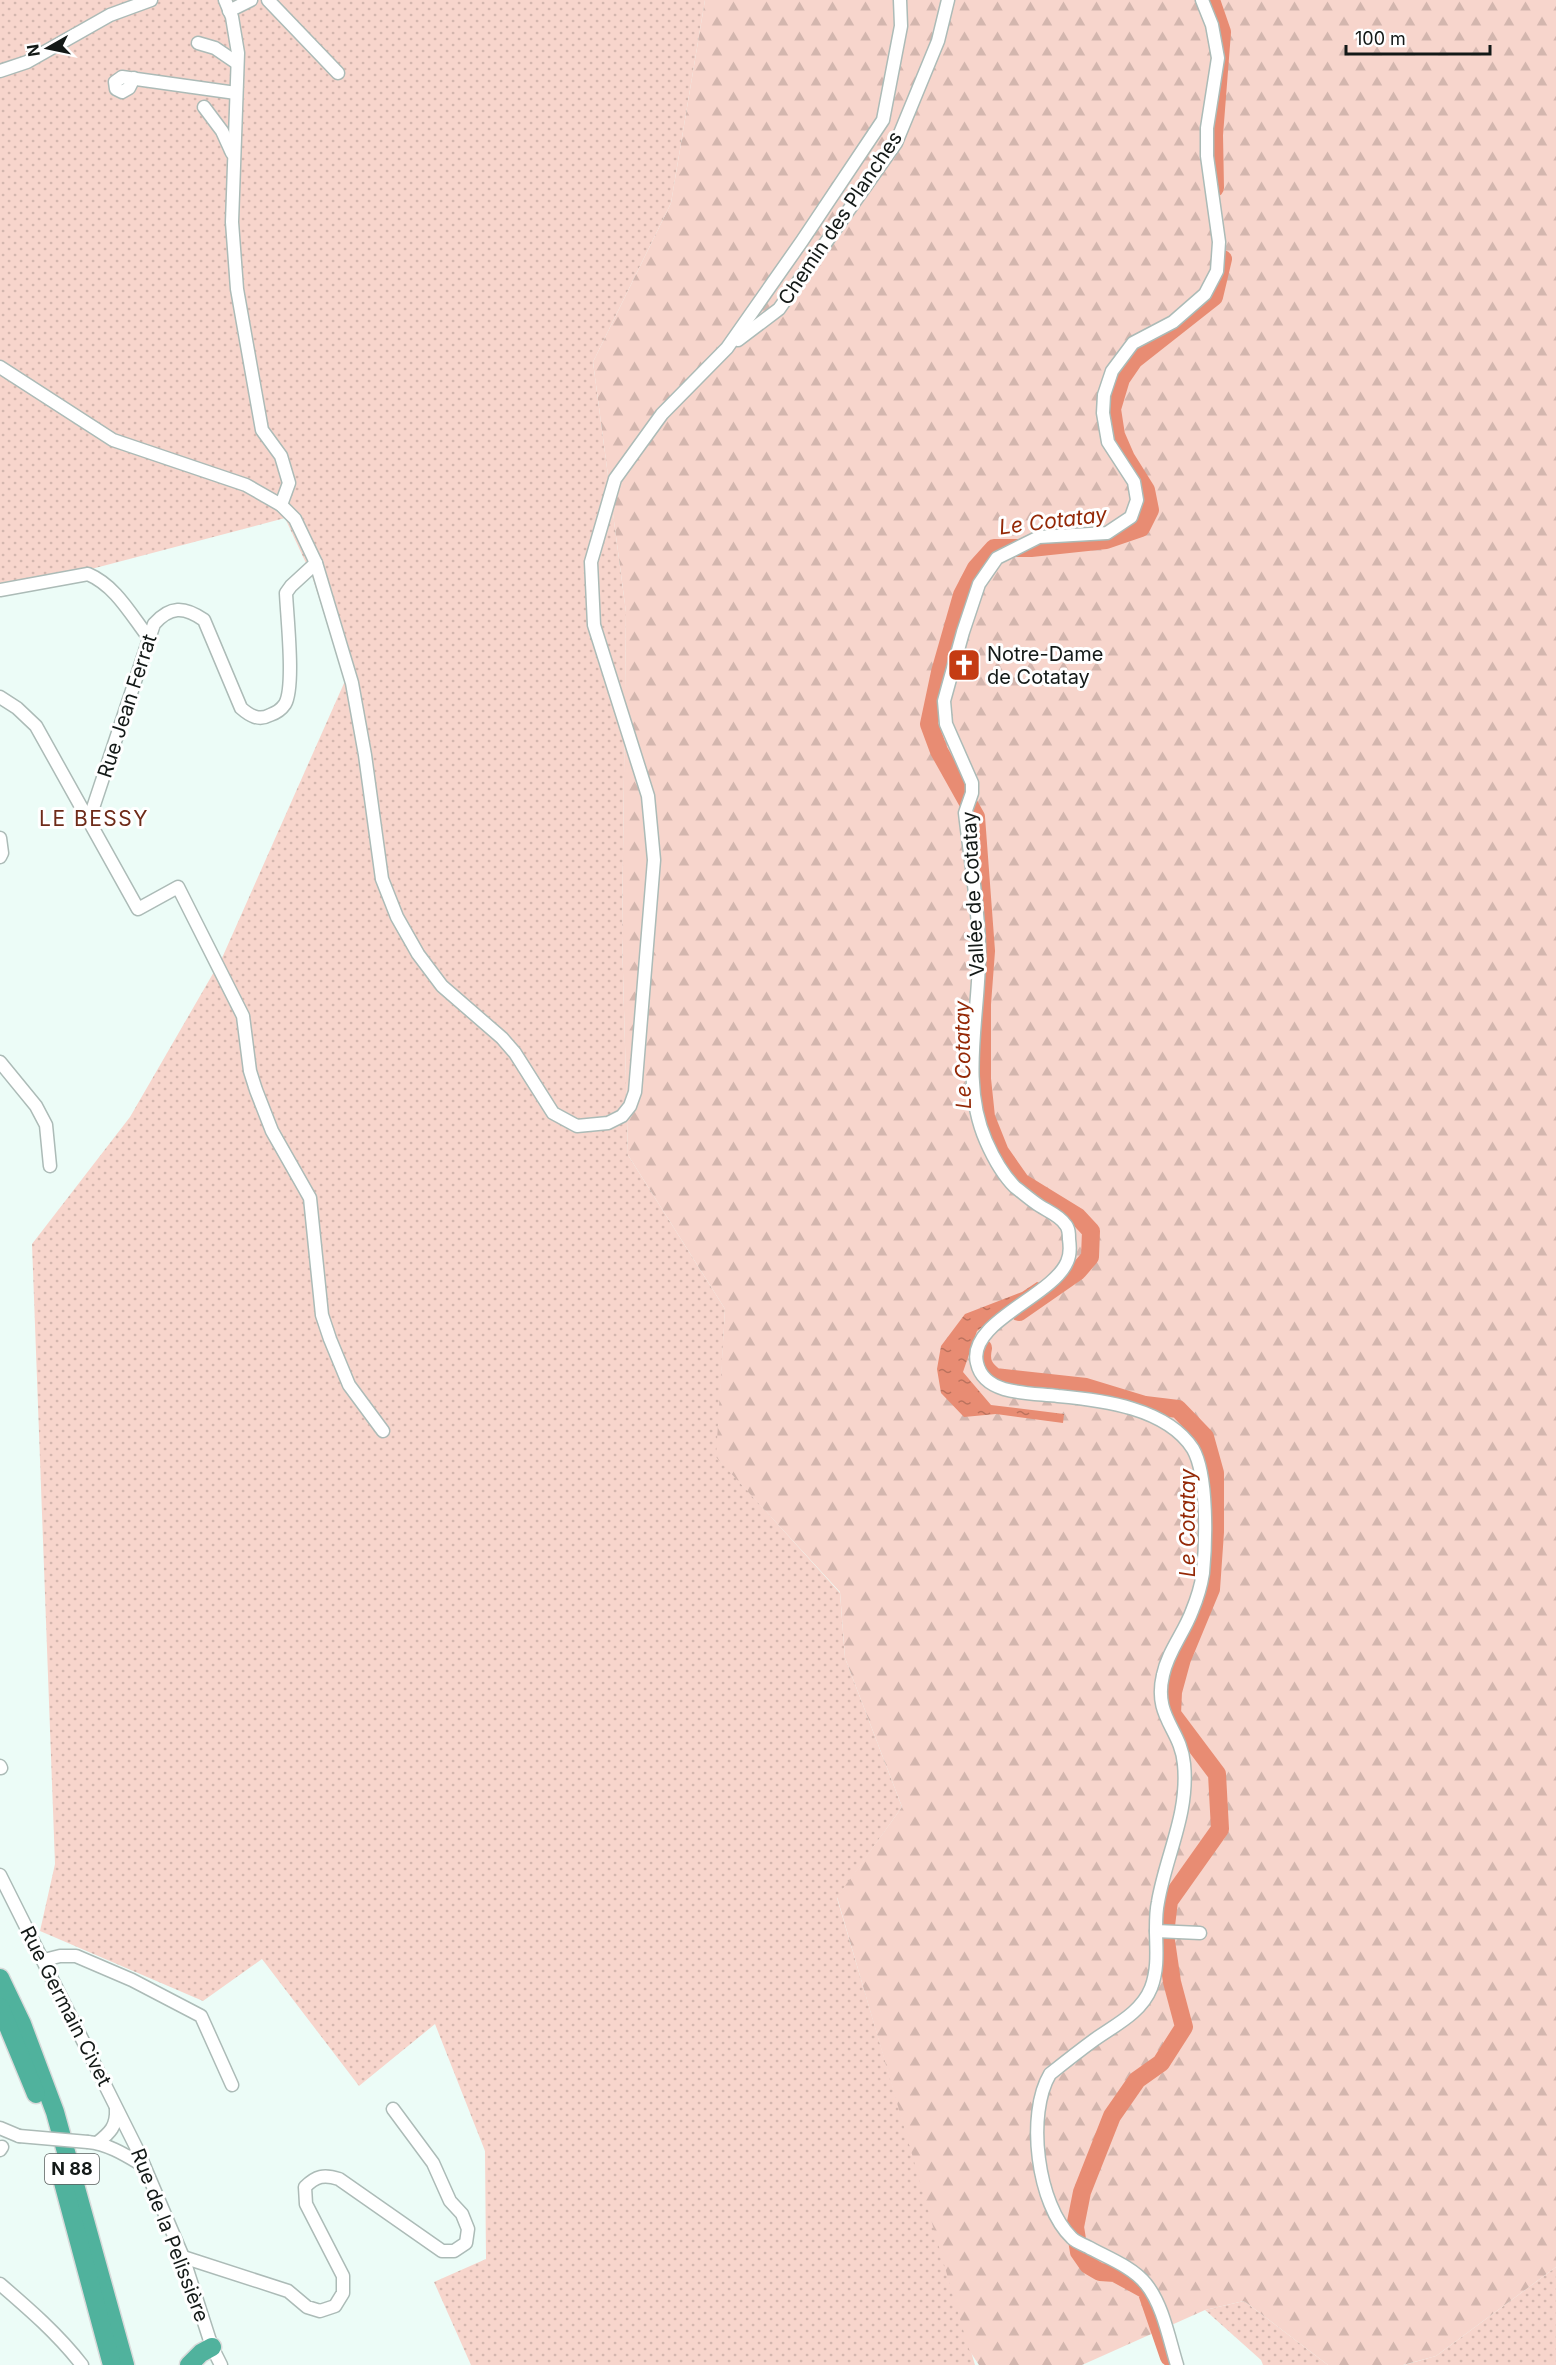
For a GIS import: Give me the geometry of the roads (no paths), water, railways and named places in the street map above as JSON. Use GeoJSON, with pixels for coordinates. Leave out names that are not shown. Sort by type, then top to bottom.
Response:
{"type":"FeatureCollection","features":[{"type":"Feature","properties":{"kind":"highway","name":"N 88"},"geometry":{"type":"LineString","coordinates":[[0,1978],[35,2056],[55,2112],[125,2365]]}},
{"type":"Feature","properties":{"kind":"highway","name":"N 88"},"geometry":{"type":"LineString","coordinates":[[0,2007],[30,2076],[47,2128],[112,2365]]}},
{"type":"Feature","properties":{"kind":"highway"},"geometry":{"type":"LineString","coordinates":[[189,2365],[201,2353],[212,2347]]}},
{"type":"Feature","properties":{"kind":"street"},"geometry":{"type":"LineString","coordinates":[[0,70],[27,62],[110,15],[152,0]]}},
{"type":"Feature","properties":{"kind":"street"},"geometry":{"type":"LineString","coordinates":[[251,0],[227,5],[238,53],[232,222],[237,289],[262,429],[281,456],[289,483],[281,505]]}},
{"type":"Feature","properties":{"kind":"street"},"geometry":{"type":"LineString","coordinates":[[268,0],[338,72]]}},
{"type":"Feature","properties":{"kind":"street"},"geometry":{"type":"LineString","coordinates":[[0,367],[113,440],[246,485],[281,505],[295,519],[316,563],[352,683],[365,755],[382,879],[397,917],[418,954],[442,986],[502,1038],[515,1053],[553,1113],[577,1126],[608,1124],[619,1119],[630,1106],[639,1064],[654,860],[648,796],[594,626],[591,562],[615,479],[662,414],[728,348],[883,120],[902,26],[900,0]]}},
{"type":"Feature","properties":{"kind":"street","name":"Chemin des Planches"},"geometry":{"type":"LineString","coordinates":[[728,348],[778,309],[896,143],[938,41],[948,0]]}},
{"type":"Feature","properties":{"kind":"street","name":"Vallée de Cotatay"},"geometry":{"type":"LineString","coordinates":[[1177,2365],[1161,2314],[1145,2282],[1111,2259],[1078,2242],[1064,2229],[1042,2178],[1037,2130],[1038,2104],[1043,2086],[1050,2073],[1132,2014],[1144,2001],[1152,1986],[1162,1931],[1157,1903],[1177,1836],[1184,1783],[1184,1761],[1179,1742],[1164,1715],[1161,1695],[1162,1677],[1170,1651],[1191,1616],[1203,1577],[1202,1476],[1195,1453],[1185,1439],[1173,1428],[1157,1419],[1133,1410],[1084,1398],[1007,1390],[989,1382],[978,1368],[975,1357],[985,1333],[1048,1284],[1068,1262],[1069,1233],[1065,1222],[1013,1185],[1003,1172],[984,1137],[978,1117],[973,1070],[979,944],[965,813],[972,793],[972,783],[946,724],[944,701],[979,584],[997,558],[1039,537],[1107,533],[1131,517],[1137,500],[1134,482],[1108,442],[1103,413],[1104,395],[1112,371],[1133,343],[1173,322],[1206,294],[1218,271],[1219,243],[1207,147],[1207,128],[1218,58],[1212,25],[1202,0]]}},
{"type":"Feature","properties":{"kind":"street"},"geometry":{"type":"LineString","coordinates":[[198,43],[215,48],[237,63]]}},
{"type":"Feature","properties":{"kind":"street"},"geometry":{"type":"LineString","coordinates":[[134,78],[236,93]]}},
{"type":"Feature","properties":{"kind":"street"},"geometry":{"type":"LineString","coordinates":[[161,93],[175,84]]}},
{"type":"Feature","properties":{"kind":"street"},"geometry":{"type":"LineString","coordinates":[[204,107],[222,131],[233,157]]}},
{"type":"Feature","properties":{"kind":"street","name":"Rue Jean Ferrat"},"geometry":{"type":"LineString","coordinates":[[89,820],[154,624],[163,614],[180,609],[194,613],[204,620],[241,708],[251,716],[266,717],[277,712],[285,704],[290,686],[286,593],[316,563]]}},
{"type":"Feature","properties":{"kind":"street"},"geometry":{"type":"LineString","coordinates":[[0,590],[88,574],[100,579],[111,588],[149,638]]}},
{"type":"Feature","properties":{"kind":"street"},"geometry":{"type":"LineString","coordinates":[[0,697],[17,708],[36,726],[138,909],[178,887],[243,1016],[250,1071],[256,1090],[272,1131],[310,1198],[322,1315],[349,1385],[383,1431]]}},
{"type":"Feature","properties":{"kind":"street"},"geometry":{"type":"LineString","coordinates":[[0,709],[17,708]]}},
{"type":"Feature","properties":{"kind":"street"},"geometry":{"type":"LineString","coordinates":[[0,838],[2,853],[0,857]]}},
{"type":"Feature","properties":{"kind":"street"},"geometry":{"type":"LineString","coordinates":[[0,1062],[36,1106],[46,1125],[50,1166]]}},
{"type":"Feature","properties":{"kind":"street","name":"Rue Germain Civet"},"geometry":{"type":"LineString","coordinates":[[0,1875],[116,2105]]}},
{"type":"Feature","properties":{"kind":"street"},"geometry":{"type":"LineString","coordinates":[[1162,1931],[1200,1933]]}},
{"type":"Feature","properties":{"kind":"street"},"geometry":{"type":"LineString","coordinates":[[44,1960],[60,1956],[76,1956],[132,1980],[201,2016],[232,2085]]}},
{"type":"Feature","properties":{"kind":"street"},"geometry":{"type":"LineString","coordinates":[[93,2143],[110,2133],[115,2125],[116,2105]]}},
{"type":"Feature","properties":{"kind":"street","name":"Rue de la Pelissière"},"geometry":{"type":"LineString","coordinates":[[116,2105],[183,2257],[212,2347],[221,2365]]}},
{"type":"Feature","properties":{"kind":"street"},"geometry":{"type":"LineString","coordinates":[[183,2257],[288,2291],[307,2307],[321,2311],[334,2306],[343,2293],[343,2277],[306,2204],[305,2187],[314,2178],[326,2175],[339,2179],[442,2251],[454,2252],[466,2243],[468,2229],[462,2214],[450,2200],[433,2163],[393,2109]]}},
{"type":"Feature","properties":{"kind":"street"},"geometry":{"type":"LineString","coordinates":[[0,2128],[19,2136],[93,2143],[115,2150],[144,2166]]}},
{"type":"Feature","properties":{"kind":"street"},"geometry":{"type":"LineString","coordinates":[[0,2284],[43,2322],[82,2365]]}},
{"type":"Feature","properties":{"kind":"water"},"geometry":{"type":"Polygon","coordinates":[[[1037,1282],[1040,1283],[977,1331],[963,1372],[991,1405],[1064,1414],[1063,1423],[996,1414],[964,1417],[941,1393],[937,1369],[941,1346],[965,1314],[1022,1292],[1037,1282]]]}},
{"type":"Feature","properties":{"kind":"waterway","name":"Le Cotatay"},"geometry":{"type":"LineString","coordinates":[[1211,0],[1222,32],[1214,135],[1215,188]]}},
{"type":"Feature","properties":{"kind":"waterway","name":"Le Cotatay"},"geometry":{"type":"LineString","coordinates":[[1019,1312],[1078,1271],[1090,1257],[1091,1231],[1078,1217],[1021,1182],[1000,1152],[986,1117],[982,1079],[982,1004],[986,951],[976,817],[939,751],[929,724],[940,672],[962,595],[976,568],[994,548],[1031,548],[1106,540],[1141,528],[1150,510],[1146,490],[1126,458],[1116,435],[1112,409],[1121,379],[1134,360],[1214,297],[1223,259]]}},
{"type":"Feature","properties":{"kind":"waterway","name":"Le Cotatay"},"geometry":{"type":"LineString","coordinates":[[983,1348],[984,1365],[995,1377],[1086,1387],[1145,1405],[1178,1409],[1205,1437],[1215,1473],[1215,1532],[1211,1589],[1182,1659],[1173,1692],[1172,1714],[1217,1774],[1220,1829],[1169,1901],[1165,1934],[1172,1982],[1184,2027],[1161,2063],[1137,2080],[1112,2116],[1082,2192],[1075,2227],[1079,2252],[1088,2265],[1100,2272],[1115,2273],[1146,2290],[1169,2357]]}},
{"type":"Feature","properties":{"kind":"place","name":"Notre-Dame de Cotatay"},"geometry":{"type":"Point","coordinates":[964,665]}},
{"type":"Feature","properties":{"kind":"district","name":"LE BESSY"},"geometry":{"type":"Point","coordinates":[94,819]}}]}
